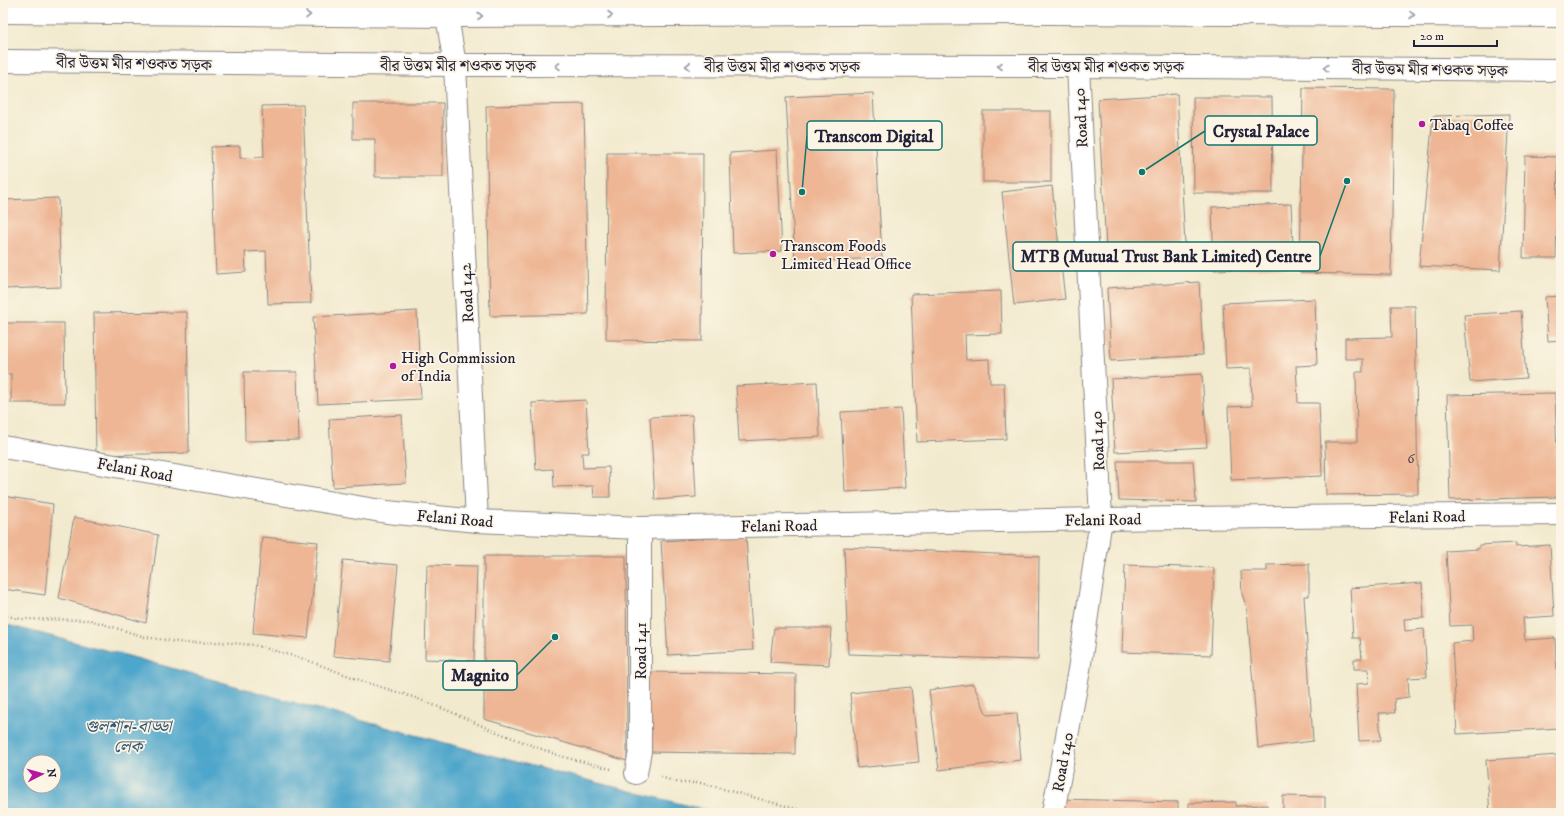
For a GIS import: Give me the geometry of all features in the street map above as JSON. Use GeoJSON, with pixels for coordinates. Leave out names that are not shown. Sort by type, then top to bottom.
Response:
{"type":"FeatureCollection","features":[{"type":"Feature","properties":{"kind":"main road"},"geometry":{"type":"LineString","coordinates":[[3,12],[446,9],[1046,8],[1561,16]]}},
{"type":"Feature","properties":{"kind":"main road","name":"Road 142"},"geometry":{"type":"LineString","coordinates":[[446,9],[456,65],[477,521]]}},
{"type":"Feature","properties":{"kind":"main road","name":"বীর উত্তম মীর শওকত সড়ক"},"geometry":{"type":"LineString","coordinates":[[3,61],[456,65],[1078,66],[1561,70]]}},
{"type":"Feature","properties":{"kind":"main road","name":"Road 140"},"geometry":{"type":"LineString","coordinates":[[1053,813],[1079,670],[1101,519],[1078,66]]}},
{"type":"Feature","properties":{"kind":"main road","name":"Felani Road"},"geometry":{"type":"LineString","coordinates":[[3,447],[387,512],[477,521],[640,528],[1101,519],[1561,514]]}},
{"type":"Feature","properties":{"kind":"main road","name":"Road 141"},"geometry":{"type":"LineString","coordinates":[[636,773],[640,751],[640,528]]}},
{"type":"Feature","properties":{"kind":"path"},"geometry":{"type":"LineString","coordinates":[[3,615],[21,619],[90,620],[145,637],[185,643],[220,642],[254,645],[304,659],[365,682],[413,697],[489,729],[560,756],[625,773],[655,774],[678,783],[701,783],[811,813]]}},
{"type":"Feature","properties":{"kind":"water","name":"গুলশান-বাড্ডা লেক"},"geometry":{"type":"Polygon","coordinates":[[[3,624],[125,655],[292,702],[509,760],[717,813],[3,813],[3,624]]]}},
{"type":"Feature","properties":{"kind":"building"},"geometry":{"type":"Polygon","coordinates":[[[1303,88],[1394,89],[1391,275],[1300,273],[1303,88]]]}},
{"type":"Feature","properties":{"kind":"building"},"geometry":{"type":"Polygon","coordinates":[[[873,93],[882,258],[795,262],[786,97],[873,93]]]}},
{"type":"Feature","properties":{"kind":"building"},"geometry":{"type":"Polygon","coordinates":[[[1177,94],[1185,245],[1106,249],[1098,99],[1177,94]]]}},
{"type":"Feature","properties":{"kind":"building"},"geometry":{"type":"Polygon","coordinates":[[[1193,97],[1272,97],[1273,193],[1194,193],[1193,97]]]}},
{"type":"Feature","properties":{"kind":"building"},"geometry":{"type":"Polygon","coordinates":[[[353,103],[443,103],[443,177],[375,177],[375,139],[353,139],[353,103]]]}},
{"type":"Feature","properties":{"kind":"building"},"geometry":{"type":"Polygon","coordinates":[[[584,104],[588,314],[490,316],[486,106],[584,104]]]}},
{"type":"Feature","properties":{"kind":"building"},"geometry":{"type":"Polygon","coordinates":[[[303,105],[311,303],[268,304],[266,251],[245,252],[246,272],[216,274],[211,147],[240,146],[240,158],[264,157],[262,106],[303,105]]]}},
{"type":"Feature","properties":{"kind":"building"},"geometry":{"type":"Polygon","coordinates":[[[983,111],[1051,111],[1051,182],[983,182],[983,111]]]}},
{"type":"Feature","properties":{"kind":"building"},"geometry":{"type":"Polygon","coordinates":[[[1509,114],[1500,270],[1419,266],[1433,116],[1509,114]]]}},
{"type":"Feature","properties":{"kind":"building"},"geometry":{"type":"Polygon","coordinates":[[[777,150],[782,251],[733,253],[730,153],[777,150]]]}},
{"type":"Feature","properties":{"kind":"building"},"geometry":{"type":"Polygon","coordinates":[[[607,153],[703,153],[702,341],[606,340],[607,153]]]}},
{"type":"Feature","properties":{"kind":"building"},"geometry":{"type":"Polygon","coordinates":[[[1525,156],[1558,157],[1556,258],[1523,258],[1525,156]]]}},
{"type":"Feature","properties":{"kind":"building"},"geometry":{"type":"Polygon","coordinates":[[[1052,186],[1065,299],[1014,305],[1002,192],[1052,186]]]}},
{"type":"Feature","properties":{"kind":"building"},"geometry":{"type":"Polygon","coordinates":[[[58,198],[61,287],[3,289],[3,200],[58,198]]]}},
{"type":"Feature","properties":{"kind":"building"},"geometry":{"type":"Polygon","coordinates":[[[1291,204],[1294,267],[1214,270],[1212,207],[1291,204]]]}},
{"type":"Feature","properties":{"kind":"building"},"geometry":{"type":"Polygon","coordinates":[[[1199,282],[1203,355],[1111,361],[1107,288],[1199,282]]]}},
{"type":"Feature","properties":{"kind":"building"},"geometry":{"type":"Polygon","coordinates":[[[1001,291],[1002,334],[965,335],[966,360],[989,359],[990,383],[1004,383],[1006,439],[917,442],[911,294],[1001,291]]]}},
{"type":"Feature","properties":{"kind":"building"},"geometry":{"type":"Polygon","coordinates":[[[1561,296],[1561,340],[1548,341],[1545,297],[1561,296]]]}},
{"type":"Feature","properties":{"kind":"building"},"geometry":{"type":"Polygon","coordinates":[[[1315,299],[1317,365],[1296,366],[1298,403],[1319,403],[1322,476],[1231,480],[1228,407],[1252,406],[1251,368],[1226,369],[1223,303],[1315,299]]]}},
{"type":"Feature","properties":{"kind":"building"},"geometry":{"type":"Polygon","coordinates":[[[1391,306],[1415,306],[1418,494],[1326,495],[1325,442],[1357,442],[1356,372],[1363,372],[1363,359],[1345,359],[1345,338],[1392,337],[1391,306]]]}},
{"type":"Feature","properties":{"kind":"building"},"geometry":{"type":"Polygon","coordinates":[[[417,311],[421,399],[318,404],[313,317],[417,311]]]}},
{"type":"Feature","properties":{"kind":"building"},"geometry":{"type":"Polygon","coordinates":[[[1521,311],[1526,378],[1470,382],[1464,315],[1521,311]]]}},
{"type":"Feature","properties":{"kind":"building"},"geometry":{"type":"Polygon","coordinates":[[[187,312],[189,453],[96,455],[94,313],[187,312]]]}},
{"type":"Feature","properties":{"kind":"building"},"geometry":{"type":"Polygon","coordinates":[[[3,323],[64,323],[65,403],[11,403],[11,374],[3,374],[3,323]]]}},
{"type":"Feature","properties":{"kind":"building"},"geometry":{"type":"Polygon","coordinates":[[[244,372],[297,372],[299,440],[245,441],[244,372]]]}},
{"type":"Feature","properties":{"kind":"building"},"geometry":{"type":"Polygon","coordinates":[[[1202,374],[1207,447],[1115,452],[1111,379],[1202,374]]]}},
{"type":"Feature","properties":{"kind":"building"},"geometry":{"type":"Polygon","coordinates":[[[817,382],[820,437],[739,441],[736,386],[817,382]]]}},
{"type":"Feature","properties":{"kind":"building"},"geometry":{"type":"Polygon","coordinates":[[[1555,393],[1558,497],[1450,500],[1447,395],[1555,393]]]}},
{"type":"Feature","properties":{"kind":"building"},"geometry":{"type":"Polygon","coordinates":[[[586,400],[589,453],[582,453],[583,468],[609,467],[610,497],[594,497],[593,486],[554,487],[553,469],[536,470],[532,403],[586,400]]]}},
{"type":"Feature","properties":{"kind":"building"},"geometry":{"type":"Polygon","coordinates":[[[901,409],[905,488],[845,492],[841,412],[901,409]]]}},
{"type":"Feature","properties":{"kind":"building"},"geometry":{"type":"Polygon","coordinates":[[[402,415],[406,483],[333,487],[329,419],[402,415]]]}},
{"type":"Feature","properties":{"kind":"building"},"geometry":{"type":"Polygon","coordinates":[[[692,415],[696,497],[655,500],[650,417],[692,415]]]}},
{"type":"Feature","properties":{"kind":"building"},"geometry":{"type":"Polygon","coordinates":[[[1117,461],[1193,461],[1196,502],[1119,500],[1117,461]]]}},
{"type":"Feature","properties":{"kind":"building"},"geometry":{"type":"Polygon","coordinates":[[[3,496],[53,504],[45,595],[3,589],[3,496]]]}},
{"type":"Feature","properties":{"kind":"building"},"geometry":{"type":"Polygon","coordinates":[[[74,517],[158,535],[146,623],[59,598],[74,517]]]}},
{"type":"Feature","properties":{"kind":"building"},"geometry":{"type":"Polygon","coordinates":[[[746,536],[753,650],[668,655],[661,541],[746,536]]]}},
{"type":"Feature","properties":{"kind":"building"},"geometry":{"type":"Polygon","coordinates":[[[262,537],[318,542],[308,638],[253,633],[262,537]]]}},
{"type":"Feature","properties":{"kind":"building"},"geometry":{"type":"Polygon","coordinates":[[[1516,543],[1516,547],[1550,545],[1554,616],[1523,618],[1525,640],[1555,638],[1560,728],[1457,734],[1452,643],[1473,641],[1472,625],[1450,626],[1446,551],[1479,549],[1479,545],[1516,543]]]}},
{"type":"Feature","properties":{"kind":"building"},"geometry":{"type":"Polygon","coordinates":[[[844,547],[1039,556],[1038,660],[848,654],[844,547]]]}},
{"type":"Feature","properties":{"kind":"building"},"geometry":{"type":"Polygon","coordinates":[[[484,556],[626,556],[627,761],[484,719],[484,556]]]}},
{"type":"Feature","properties":{"kind":"building"},"geometry":{"type":"Polygon","coordinates":[[[343,560],[398,565],[389,661],[333,656],[343,560]]]}},
{"type":"Feature","properties":{"kind":"building"},"geometry":{"type":"Polygon","coordinates":[[[1309,564],[1309,596],[1304,596],[1313,741],[1258,748],[1247,608],[1242,594],[1241,571],[1267,571],[1267,565],[1309,564]]]}},
{"type":"Feature","properties":{"kind":"building"},"geometry":{"type":"Polygon","coordinates":[[[427,565],[477,566],[474,661],[425,659],[427,565]]]}},
{"type":"Feature","properties":{"kind":"building"},"geometry":{"type":"Polygon","coordinates":[[[1125,565],[1214,568],[1211,655],[1122,652],[1125,565]]]}},
{"type":"Feature","properties":{"kind":"building"},"geometry":{"type":"Polygon","coordinates":[[[1422,583],[1424,618],[1404,619],[1405,631],[1424,629],[1427,677],[1408,678],[1409,697],[1394,699],[1395,713],[1379,713],[1381,740],[1359,741],[1356,684],[1369,683],[1368,669],[1354,669],[1354,659],[1362,659],[1360,638],[1353,638],[1350,588],[1422,583]]]}},
{"type":"Feature","properties":{"kind":"building"},"geometry":{"type":"Polygon","coordinates":[[[774,628],[831,628],[829,665],[770,662],[774,628]]]}},
{"type":"Feature","properties":{"kind":"building"},"geometry":{"type":"Polygon","coordinates":[[[647,672],[796,674],[795,754],[646,752],[647,672]]]}},
{"type":"Feature","properties":{"kind":"building"},"geometry":{"type":"Polygon","coordinates":[[[973,684],[987,715],[1017,713],[1021,760],[939,770],[929,690],[973,684]]]}},
{"type":"Feature","properties":{"kind":"building"},"geometry":{"type":"Polygon","coordinates":[[[911,687],[919,762],[857,768],[850,693],[911,687]]]}},
{"type":"Feature","properties":{"kind":"building"},"geometry":{"type":"Polygon","coordinates":[[[1558,755],[1561,813],[1490,813],[1486,760],[1558,755]]]}},
{"type":"Feature","properties":{"kind":"building"},"geometry":{"type":"Polygon","coordinates":[[[1283,796],[1325,797],[1325,813],[1283,813],[1283,796]]]}},
{"type":"Feature","properties":{"kind":"building"},"geometry":{"type":"Polygon","coordinates":[[[1060,799],[1178,802],[1178,813],[1060,813],[1060,799]]]}},
{"type":"Feature","properties":{"kind":"building"},"geometry":{"type":"Polygon","coordinates":[[[1236,802],[1236,806],[1267,805],[1268,813],[1189,813],[1189,803],[1236,802]]]}},
{"type":"Feature","properties":{"kind":"place","name":"Tabaq Coffee"},"geometry":{"type":"Point","coordinates":[1422,124]}},
{"type":"Feature","properties":{"kind":"place","name":"Crystal Palace"},"geometry":{"type":"Point","coordinates":[1142,172]}},
{"type":"Feature","properties":{"kind":"place","name":"MTB (Mutual Trust Bank Limited) Centre"},"geometry":{"type":"Point","coordinates":[1347,181]}},
{"type":"Feature","properties":{"kind":"place","name":"Transcom Digital"},"geometry":{"type":"Point","coordinates":[802,192]}},
{"type":"Feature","properties":{"kind":"place","name":"Transcom Foods Limited Head Office"},"geometry":{"type":"Point","coordinates":[773,254]}},
{"type":"Feature","properties":{"kind":"place","name":"High Commission of India"},"geometry":{"type":"Point","coordinates":[393,366]}},
{"type":"Feature","properties":{"kind":"place","name":"Magnito"},"geometry":{"type":"Point","coordinates":[555,637]}}]}
